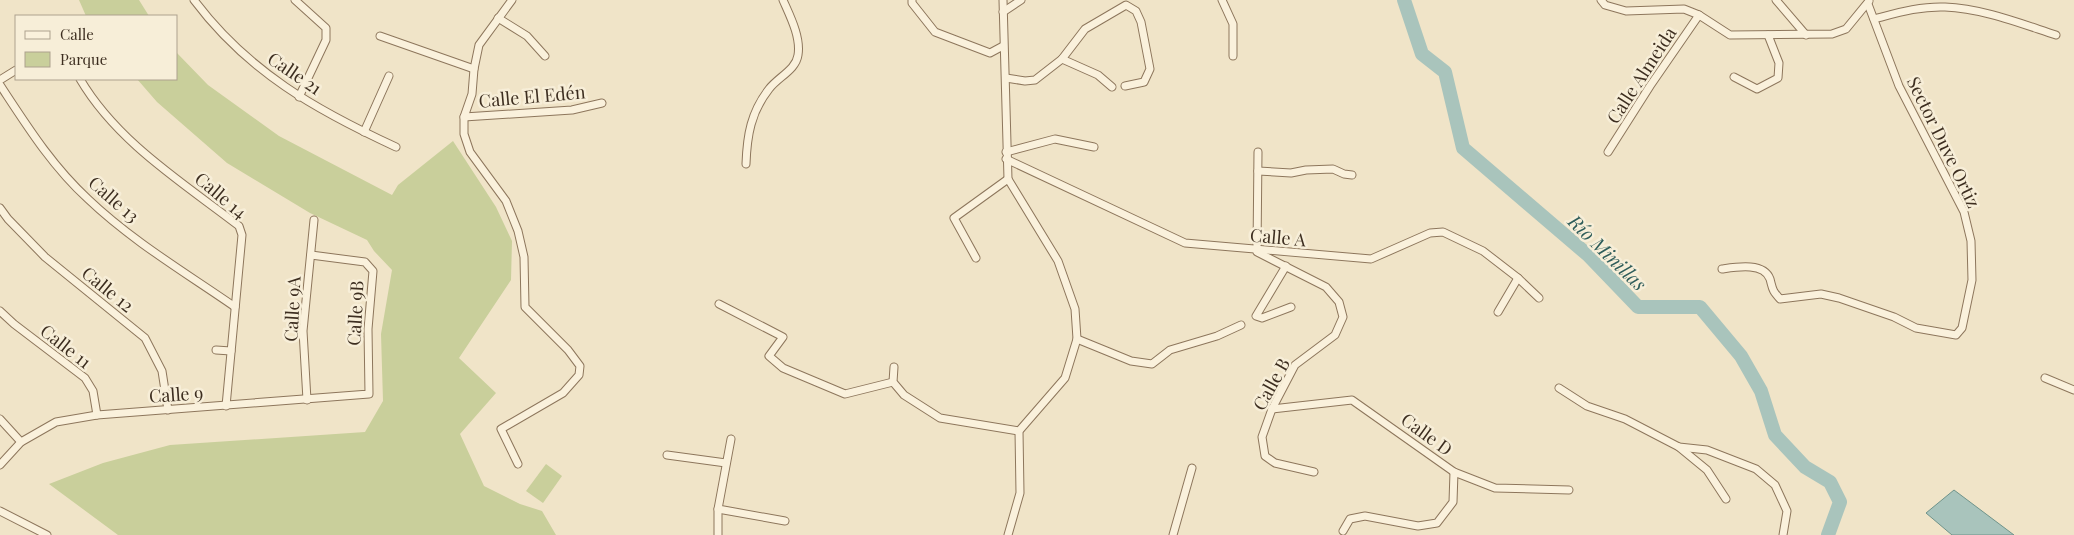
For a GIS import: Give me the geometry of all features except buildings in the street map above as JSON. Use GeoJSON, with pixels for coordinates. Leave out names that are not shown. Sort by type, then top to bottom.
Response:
{"type":"FeatureCollection","features":[{"type":"Feature","properties":{"kind":"street","name":"Calle 21"},"geometry":{"type":"LineString","coordinates":[[194,0],[206,16],[245,57],[299,97],[396,147]]}},
{"type":"Feature","properties":{"kind":"street"},"geometry":{"type":"LineString","coordinates":[[295,0],[326,28],[326,40],[299,97]]}},
{"type":"Feature","properties":{"kind":"street"},"geometry":{"type":"LineString","coordinates":[[512,0],[479,45],[474,69],[472,94],[464,117],[464,134],[470,152],[506,201],[518,231],[524,257],[525,307],[568,350],[580,366],[579,375],[563,393],[501,429],[518,464]]}},
{"type":"Feature","properties":{"kind":"street"},"geometry":{"type":"LineString","coordinates":[[746,164],[747,134],[756,109],[770,87],[796,64],[799,54],[794,27],[783,0]]}},
{"type":"Feature","properties":{"kind":"street"},"geometry":{"type":"LineString","coordinates":[[912,0],[912,3],[935,32],[990,53],[1003,46]]}},
{"type":"Feature","properties":{"kind":"street"},"geometry":{"type":"LineString","coordinates":[[1003,0],[1008,179],[1058,261],[1075,309],[1077,339],[1065,378],[1019,430],[1020,493],[1008,535]]}},
{"type":"Feature","properties":{"kind":"street"},"geometry":{"type":"LineString","coordinates":[[1003,12],[1021,0]]}},
{"type":"Feature","properties":{"kind":"street"},"geometry":{"type":"LineString","coordinates":[[1222,0],[1233,24],[1233,56]]}},
{"type":"Feature","properties":{"kind":"street"},"geometry":{"type":"LineString","coordinates":[[1601,0],[1605,5],[1626,11],[1684,9],[1699,15],[1730,36],[1832,34],[1846,29],[1868,2]]}},
{"type":"Feature","properties":{"kind":"street"},"geometry":{"type":"LineString","coordinates":[[1776,0],[1806,34]]}},
{"type":"Feature","properties":{"kind":"street","name":"Sector Duve Ortiz"},"geometry":{"type":"LineString","coordinates":[[1722,269],[1750,267],[1761,269],[1769,276],[1772,291],[1780,299],[1821,294],[1839,298],[1892,316],[1916,328],[1956,335],[1962,328],[1972,280],[1972,241],[1964,212],[1899,86],[1868,2]]}},
{"type":"Feature","properties":{"kind":"street"},"geometry":{"type":"LineString","coordinates":[[1006,78],[1024,81],[1035,80],[1062,59],[1085,29],[1126,5],[1136,11],[1141,22],[1150,70],[1144,82],[1125,86]]}},
{"type":"Feature","properties":{"kind":"street"},"geometry":{"type":"LineString","coordinates":[[1874,20],[1915,8],[1946,7],[1995,16],[2056,35]]}},
{"type":"Feature","properties":{"kind":"street","name":"Calle Almeida"},"geometry":{"type":"LineString","coordinates":[[1608,152],[1650,86],[1699,15]]}},
{"type":"Feature","properties":{"kind":"street"},"geometry":{"type":"LineString","coordinates":[[498,18],[527,36],[545,56]]}},
{"type":"Feature","properties":{"kind":"street"},"geometry":{"type":"LineString","coordinates":[[1734,77],[1757,89],[1778,78],[1780,63],[1768,35]]}},
{"type":"Feature","properties":{"kind":"street"},"geometry":{"type":"LineString","coordinates":[[380,36],[474,69]]}},
{"type":"Feature","properties":{"kind":"street"},"geometry":{"type":"LineString","coordinates":[[1062,59],[1098,75],[1112,87]]}},
{"type":"Feature","properties":{"kind":"street"},"geometry":{"type":"LineString","coordinates":[[0,80],[15,71]]}},
{"type":"Feature","properties":{"kind":"street"},"geometry":{"type":"LineString","coordinates":[[364,132],[389,76]]}},
{"type":"Feature","properties":{"kind":"street","name":"Calle 14"},"geometry":{"type":"LineString","coordinates":[[81,80],[89,94],[126,138],[239,226],[242,235],[226,406]]}},
{"type":"Feature","properties":{"kind":"street","name":"Calle 13"},"geometry":{"type":"LineString","coordinates":[[0,85],[42,149],[87,198],[121,228],[235,307]]}},
{"type":"Feature","properties":{"kind":"street","name":"Calle El Edén"},"geometry":{"type":"LineString","coordinates":[[464,117],[572,110],[602,103]]}},
{"type":"Feature","properties":{"kind":"street"},"geometry":{"type":"LineString","coordinates":[[1006,156],[1055,140],[1094,147]]}},
{"type":"Feature","properties":{"kind":"street"},"geometry":{"type":"LineString","coordinates":[[1256,250],[1258,152]]}},
{"type":"Feature","properties":{"kind":"street","name":"Calle A"},"geometry":{"type":"LineString","coordinates":[[1006,156],[1185,243],[1371,259],[1430,233],[1443,232],[1483,251],[1518,278],[1539,298]]}},
{"type":"Feature","properties":{"kind":"street"},"geometry":{"type":"LineString","coordinates":[[1258,171],[1291,173],[1306,170],[1333,169],[1352,175]]}},
{"type":"Feature","properties":{"kind":"street"},"geometry":{"type":"LineString","coordinates":[[976,258],[954,218],[1008,179]]}},
{"type":"Feature","properties":{"kind":"street","name":"Calle 12"},"geometry":{"type":"LineString","coordinates":[[0,208],[8,219],[45,256],[145,338],[162,371],[168,410]]}},
{"type":"Feature","properties":{"kind":"street","name":"Calle 9A"},"geometry":{"type":"LineString","coordinates":[[307,400],[303,331],[314,220]]}},
{"type":"Feature","properties":{"kind":"street","name":"Calle B"},"geometry":{"type":"LineString","coordinates":[[1256,250],[1326,287],[1339,302],[1344,317],[1335,335],[1295,365],[1272,409],[1262,438],[1265,456],[1275,464],[1314,472]]}},
{"type":"Feature","properties":{"kind":"street","name":"Calle 9B"},"geometry":{"type":"LineString","coordinates":[[310,255],[365,262],[373,271],[368,329],[369,394]]}},
{"type":"Feature","properties":{"kind":"street"},"geometry":{"type":"LineString","coordinates":[[1286,266],[1256,316],[1262,318],[1291,307]]}},
{"type":"Feature","properties":{"kind":"street"},"geometry":{"type":"LineString","coordinates":[[1498,312],[1518,278]]}},
{"type":"Feature","properties":{"kind":"street"},"geometry":{"type":"LineString","coordinates":[[720,304],[783,337],[768,356],[783,368],[845,394],[893,382]]}},
{"type":"Feature","properties":{"kind":"street","name":"Calle 11"},"geometry":{"type":"LineString","coordinates":[[0,311],[14,324],[85,378],[93,391],[97,415]]}},
{"type":"Feature","properties":{"kind":"street"},"geometry":{"type":"LineString","coordinates":[[1077,339],[1131,361],[1152,364],[1170,350],[1217,336],[1241,325]]}},
{"type":"Feature","properties":{"kind":"street"},"geometry":{"type":"LineString","coordinates":[[216,350],[231,351]]}},
{"type":"Feature","properties":{"kind":"street"},"geometry":{"type":"LineString","coordinates":[[894,366],[893,382],[904,395],[940,418],[1019,430]]}},
{"type":"Feature","properties":{"kind":"street"},"geometry":{"type":"LineString","coordinates":[[2045,378],[2074,390]]}},
{"type":"Feature","properties":{"kind":"street"},"geometry":{"type":"LineString","coordinates":[[1559,388],[1587,406],[1626,419],[1679,447],[1707,470],[1726,499]]}},
{"type":"Feature","properties":{"kind":"street","name":"Calle 9"},"geometry":{"type":"LineString","coordinates":[[0,464],[21,442],[56,422],[97,415],[369,394]]}},
{"type":"Feature","properties":{"kind":"street","name":"Calle D"},"geometry":{"type":"LineString","coordinates":[[1272,409],[1352,400],[1454,472],[1495,488],[1569,490]]}},
{"type":"Feature","properties":{"kind":"street"},"geometry":{"type":"LineString","coordinates":[[0,419],[21,442]]}},
{"type":"Feature","properties":{"kind":"street"},"geometry":{"type":"LineString","coordinates":[[718,535],[718,508],[731,439]]}},
{"type":"Feature","properties":{"kind":"street"},"geometry":{"type":"LineString","coordinates":[[1679,447],[1707,450],[1756,469],[1775,485],[1787,510],[1783,535]]}},
{"type":"Feature","properties":{"kind":"street"},"geometry":{"type":"LineString","coordinates":[[667,455],[726,463]]}},
{"type":"Feature","properties":{"kind":"street"},"geometry":{"type":"LineString","coordinates":[[1174,535],[1192,468]]}},
{"type":"Feature","properties":{"kind":"street"},"geometry":{"type":"LineString","coordinates":[[1343,531],[1350,519],[1364,516],[1418,526],[1438,523],[1453,502],[1454,472]]}},
{"type":"Feature","properties":{"kind":"street"},"geometry":{"type":"LineString","coordinates":[[718,508],[785,521]]}},
{"type":"Feature","properties":{"kind":"street"},"geometry":{"type":"LineString","coordinates":[[0,511],[48,535]]}},
{"type":"Feature","properties":{"kind":"green space"},"geometry":{"type":"Polygon","coordinates":[[[79,0],[139,0],[148,15],[86,15],[79,0]]]}},
{"type":"Feature","properties":{"kind":"green space"},"geometry":{"type":"Polygon","coordinates":[[[178,54],[208,85],[279,136],[392,195],[398,185],[453,141],[496,207],[512,241],[511,280],[459,358],[496,393],[460,434],[484,486],[520,504],[542,511],[556,535],[118,535],[49,484],[103,463],[170,445],[365,432],[383,401],[381,334],[392,270],[374,251],[367,240],[310,213],[227,163],[157,102],[138,80],[178,80],[178,54]]]}},
{"type":"Feature","properties":{"kind":"green space"},"geometry":{"type":"Polygon","coordinates":[[[546,464],[562,476],[543,503],[526,491],[546,464]]]}},
{"type":"Feature","properties":{"kind":"water"},"geometry":{"type":"Polygon","coordinates":[[[1954,490],[2014,535],[1952,535],[1926,513],[1954,490]]]}},
{"type":"Feature","properties":{"kind":"waterway","name":"Río Minillas"},"geometry":{"type":"LineString","coordinates":[[1404,0],[1422,54],[1445,72],[1463,148],[1588,255],[1638,307],[1700,307],[1741,356],[1761,391],[1775,435],[1805,467],[1830,482],[1840,502],[1828,535]]}}]}
